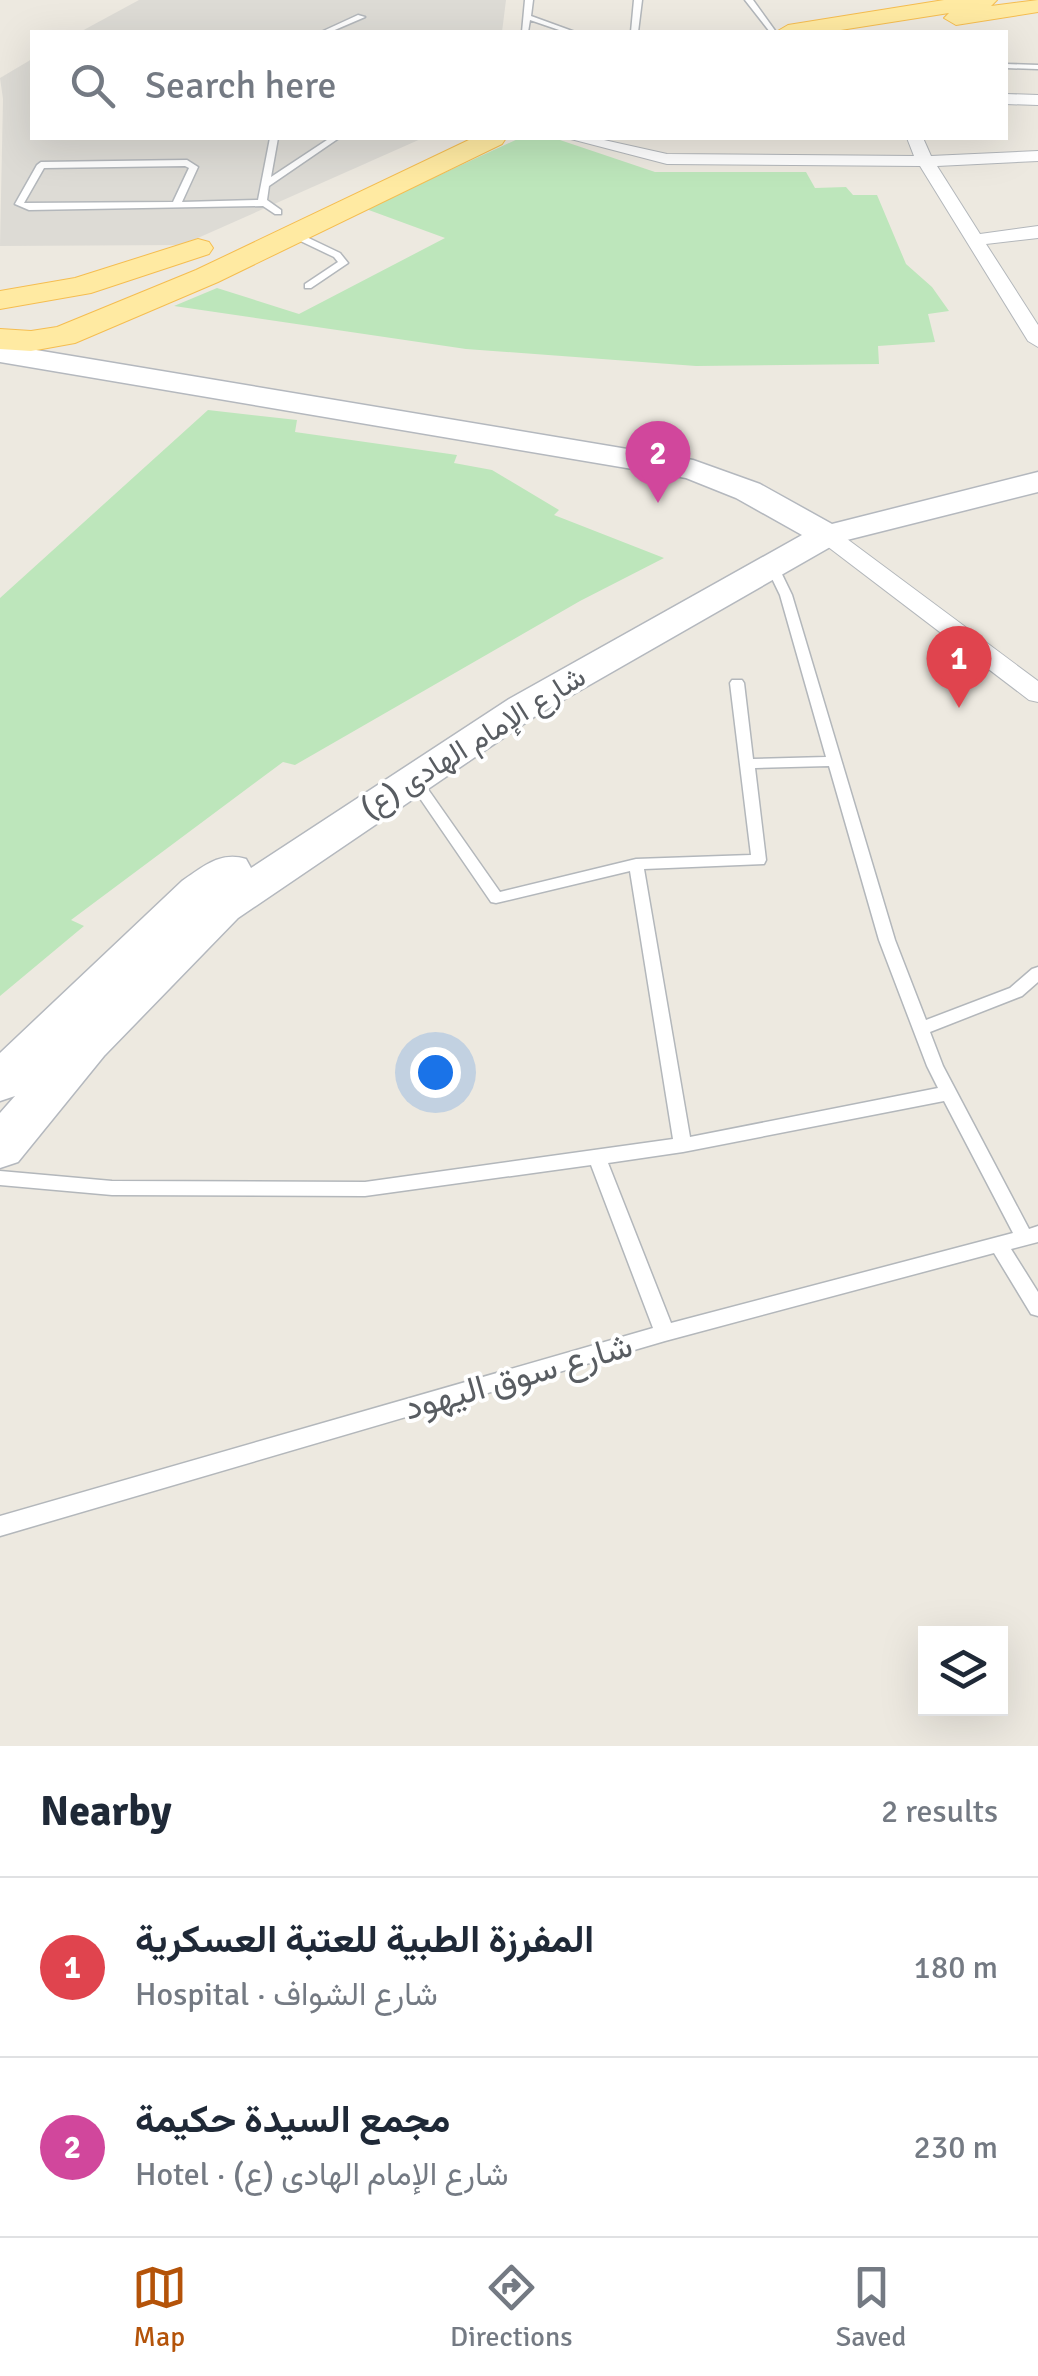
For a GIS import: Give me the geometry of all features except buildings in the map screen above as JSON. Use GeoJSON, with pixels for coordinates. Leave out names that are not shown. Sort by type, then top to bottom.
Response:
{"type":"FeatureCollection","features":[{"type":"Feature","properties":{"kind":"main road"},"geometry":{"type":"LineString","coordinates":[[878,26],[986,0]]}},
{"type":"Feature","properties":{"kind":"main road"},"geometry":{"type":"LineString","coordinates":[[818,30],[1038,5]]}},
{"type":"Feature","properties":{"kind":"main road"},"geometry":{"type":"LineString","coordinates":[[0,300],[80,286],[174,258],[275,208],[438,140]]}},
{"type":"Feature","properties":{"kind":"main road"},"geometry":{"type":"LineString","coordinates":[[0,339],[64,336],[207,276],[275,208],[486,140]]}},
{"type":"Feature","properties":{"kind":"main road"},"geometry":{"type":"LineString","coordinates":[[174,258],[207,276]]}},
{"type":"Feature","properties":{"kind":"main road"},"geometry":{"type":"LineString","coordinates":[[0,353],[693,470],[748,490],[816,530]]}},
{"type":"Feature","properties":{"kind":"main road","name":"شارع الإمام الهادی (ع)"},"geometry":{"type":"LineString","coordinates":[[0,1082],[196,892],[500,692],[816,530],[1038,466]]}},
{"type":"Feature","properties":{"kind":"main road","name":"شارع الإمام الهادی (ع)"},"geometry":{"type":"LineString","coordinates":[[0,1148],[87,1043],[223,907],[522,706],[772,566],[816,530],[1038,482]]}},
{"type":"Feature","properties":{"kind":"street"},"geometry":{"type":"LineString","coordinates":[[1008,99],[1038,100]]}},
{"type":"Feature","properties":{"kind":"street"},"geometry":{"type":"LineString","coordinates":[[584,140],[667,159],[925,160],[1038,156]]}},
{"type":"Feature","properties":{"kind":"street"},"geometry":{"type":"LineString","coordinates":[[916,140],[974,240],[1029,312],[1038,340]]}},
{"type":"Feature","properties":{"kind":"street"},"geometry":{"type":"LineString","coordinates":[[974,240],[1038,232]]}},
{"type":"Feature","properties":{"kind":"street"},"geometry":{"type":"LineString","coordinates":[[816,530],[1038,694]]}},
{"type":"Feature","properties":{"kind":"lane"},"geometry":{"type":"LineString","coordinates":[[524,30],[529,0]]}},
{"type":"Feature","properties":{"kind":"lane"},"geometry":{"type":"LineString","coordinates":[[635,30],[638,0]]}},
{"type":"Feature","properties":{"kind":"lane"},"geometry":{"type":"LineString","coordinates":[[749,0],[772,30]]}},
{"type":"Feature","properties":{"kind":"lane"},"geometry":{"type":"LineString","coordinates":[[330,30],[361,17]]}},
{"type":"Feature","properties":{"kind":"lane"},"geometry":{"type":"LineString","coordinates":[[526,18],[565,30]]}},
{"type":"Feature","properties":{"kind":"lane"},"geometry":{"type":"LineString","coordinates":[[1008,66],[1038,67]]}},
{"type":"Feature","properties":{"kind":"lane"},"geometry":{"type":"LineString","coordinates":[[274,140],[275,208]]}},
{"type":"Feature","properties":{"kind":"lane"},"geometry":{"type":"LineString","coordinates":[[275,208],[334,140]]}},
{"type":"Feature","properties":{"kind":"lane"},"geometry":{"type":"LineString","coordinates":[[177,203],[194,167],[187,163],[41,166],[19,204],[29,207],[177,203],[275,208],[343,263],[308,286]]}},
{"type":"Feature","properties":{"kind":"lane"},"geometry":{"type":"LineString","coordinates":[[772,566],[786,595],[887,940],[921,1029],[949,1094],[1031,1236]]}},
{"type":"Feature","properties":{"kind":"lane"},"geometry":{"type":"LineString","coordinates":[[413,778],[496,898],[636,864],[759,860],[737,682]]}},
{"type":"Feature","properties":{"kind":"lane"},"geometry":{"type":"LineString","coordinates":[[747,764],[834,761]]}},
{"type":"Feature","properties":{"kind":"lane"},"geometry":{"type":"LineString","coordinates":[[636,864],[684,1145]]}},
{"type":"Feature","properties":{"kind":"lane"},"geometry":{"type":"LineString","coordinates":[[921,1029],[1016,992],[1038,973]]}},
{"type":"Feature","properties":{"kind":"lane"},"geometry":{"type":"LineString","coordinates":[[0,1178],[112,1188],[365,1190],[684,1145],[949,1094]]}},
{"type":"Feature","properties":{"kind":"lane"},"geometry":{"type":"LineString","coordinates":[[597,1157],[665,1333]]}},
{"type":"Feature","properties":{"kind":"lane","name":"شارع سوق اليهود"},"geometry":{"type":"LineString","coordinates":[[0,1526],[665,1333],[1031,1236]]}},
{"type":"Feature","properties":{"kind":"lane"},"geometry":{"type":"LineString","coordinates":[[998,1244],[1038,1308]]}},
{"type":"Feature","properties":{"kind":"shaded area"},"geometry":{"type":"Polygon","coordinates":[[[139,0],[506,0],[502,30],[84,30],[139,0]]]}},
{"type":"Feature","properties":{"kind":"shaded area"},"geometry":{"type":"Polygon","coordinates":[[[30,60],[30,140],[418,140],[182,245],[0,246],[0,78],[30,60]]]}},
{"type":"Feature","properties":{"kind":"green space"},"geometry":{"type":"Polygon","coordinates":[[[516,140],[560,140],[655,172],[806,172],[815,188],[846,187],[853,195],[877,195],[906,264],[932,287],[949,311],[928,314],[935,342],[878,346],[879,364],[696,366],[466,349],[174,306],[217,288],[299,314],[445,238],[366,209],[516,140]]]}},
{"type":"Feature","properties":{"kind":"green space"},"geometry":{"type":"Polygon","coordinates":[[[208,410],[297,420],[295,432],[457,455],[454,463],[492,470],[559,510],[554,515],[664,558],[580,601],[295,765],[283,762],[71,920],[84,926],[0,996],[0,598],[208,410]]]}},
{"type":"Feature","properties":{"kind":"place","name":"مجمع السيدة حكيمة"},"geometry":{"type":"Point","coordinates":[658,503]}},
{"type":"Feature","properties":{"kind":"place","name":"المفرزة الطبية للعتبة العسكرية"},"geometry":{"type":"Point","coordinates":[959,708]}}]}
